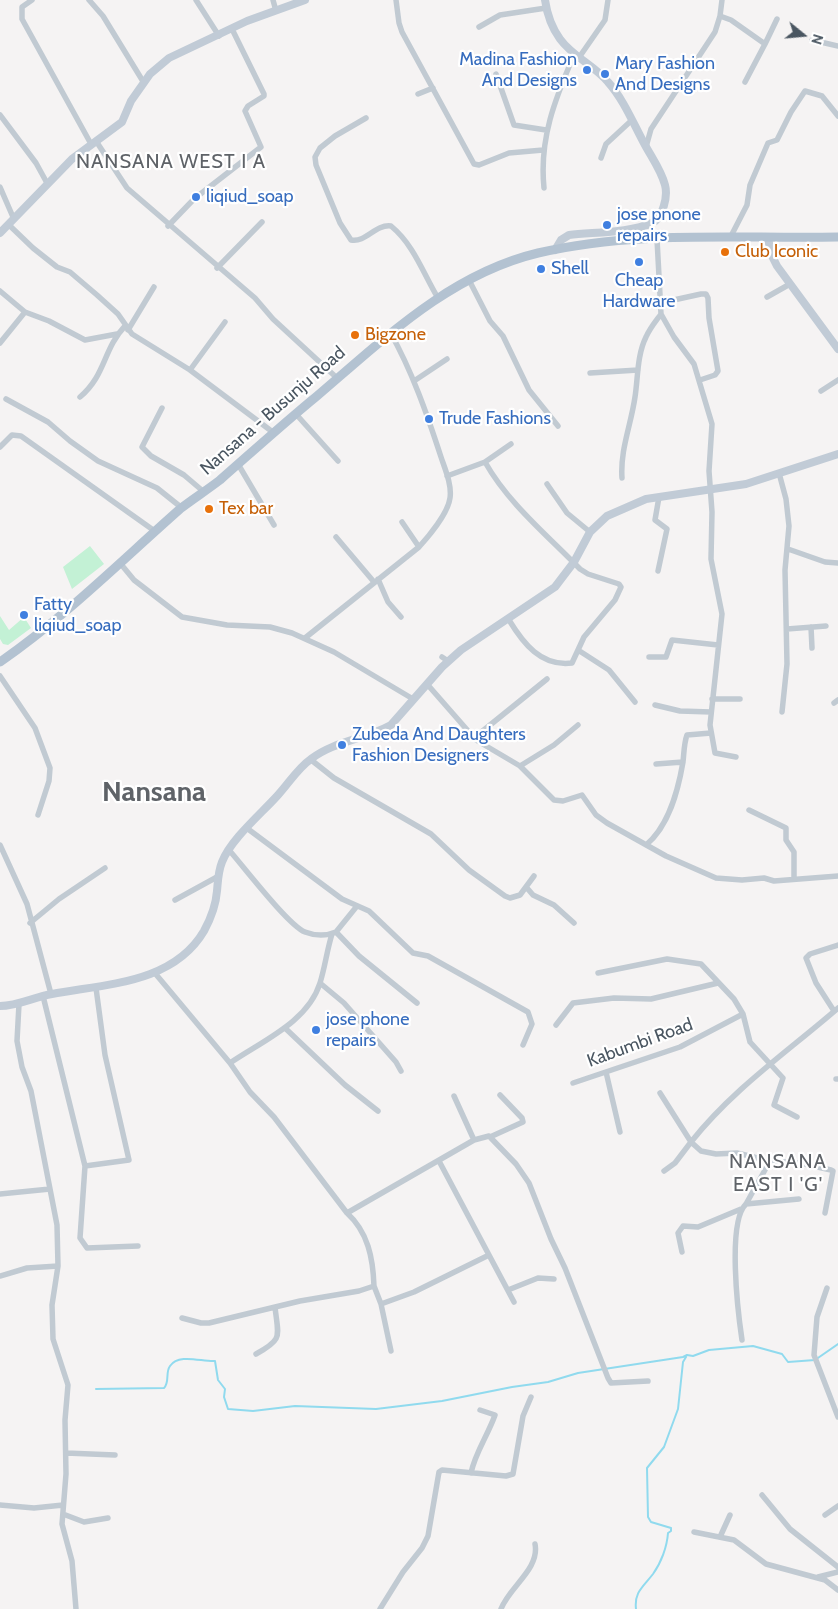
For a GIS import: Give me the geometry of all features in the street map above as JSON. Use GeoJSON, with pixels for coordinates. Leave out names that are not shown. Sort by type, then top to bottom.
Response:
{"type":"FeatureCollection","features":[{"type":"Feature","properties":{"kind":"main road","name":"Nansana - Busunju Road"},"geometry":{"type":"LineString","coordinates":[[0,662],[78,602],[182,508],[238,464],[390,332],[438,298],[469,280],[494,268],[537,253],[608,242],[657,239],[838,237]]}},
{"type":"Feature","properties":{"kind":"street"},"geometry":{"type":"LineString","coordinates":[[32,0],[22,7],[22,19],[94,143],[127,188],[168,226],[255,298],[273,319],[337,378]]}},
{"type":"Feature","properties":{"kind":"street"},"geometry":{"type":"LineString","coordinates":[[89,0],[103,16],[144,83]]}},
{"type":"Feature","properties":{"kind":"street"},"geometry":{"type":"LineString","coordinates":[[196,0],[219,36]]}},
{"type":"Feature","properties":{"kind":"street"},"geometry":{"type":"LineString","coordinates":[[273,0],[276,11]]}},
{"type":"Feature","properties":{"kind":"street"},"geometry":{"type":"LineString","coordinates":[[0,233],[46,183],[122,122],[131,101],[159,64],[232,29],[305,0]]}},
{"type":"Feature","properties":{"kind":"street"},"geometry":{"type":"LineString","coordinates":[[396,0],[402,32],[474,164],[479,165],[509,153],[543,150]]}},
{"type":"Feature","properties":{"kind":"street"},"geometry":{"type":"LineString","coordinates":[[544,188],[543,150],[546,130],[558,93],[576,57],[605,20],[608,0]]}},
{"type":"Feature","properties":{"kind":"street"},"geometry":{"type":"LineString","coordinates":[[646,147],[651,129],[715,32],[722,0]]}},
{"type":"Feature","properties":{"kind":"street"},"geometry":{"type":"LineString","coordinates":[[479,27],[500,15],[545,4],[553,28],[576,57],[607,80],[660,170],[666,188],[664,205],[659,217],[653,222],[642,226],[569,236],[561,240],[555,250]]}},
{"type":"Feature","properties":{"kind":"street"},"geometry":{"type":"LineString","coordinates":[[720,16],[731,20],[766,44]]}},
{"type":"Feature","properties":{"kind":"street"},"geometry":{"type":"LineString","coordinates":[[746,82],[777,19]]}},
{"type":"Feature","properties":{"kind":"street"},"geometry":{"type":"LineString","coordinates":[[168,226],[194,199],[261,147],[246,111],[248,106],[264,96],[264,94],[232,29]]}},
{"type":"Feature","properties":{"kind":"street"},"geometry":{"type":"LineString","coordinates":[[812,40],[838,46]]}},
{"type":"Feature","properties":{"kind":"street"},"geometry":{"type":"LineString","coordinates":[[496,74],[514,125],[546,130]]}},
{"type":"Feature","properties":{"kind":"street"},"geometry":{"type":"LineString","coordinates":[[418,94],[433,88]]}},
{"type":"Feature","properties":{"kind":"street"},"geometry":{"type":"LineString","coordinates":[[730,238],[747,205],[750,185],[768,143],[777,140],[791,112],[805,91],[822,96],[838,116]]}},
{"type":"Feature","properties":{"kind":"street"},"geometry":{"type":"LineString","coordinates":[[0,116],[36,163],[46,183]]}},
{"type":"Feature","properties":{"kind":"street"},"geometry":{"type":"LineString","coordinates":[[366,118],[320,148],[314,157],[316,165],[340,223],[351,240],[358,241],[385,225],[391,226],[416,255],[426,278],[438,298]]}},
{"type":"Feature","properties":{"kind":"street"},"geometry":{"type":"LineString","coordinates":[[601,158],[606,144],[632,120]]}},
{"type":"Feature","properties":{"kind":"street"},"geometry":{"type":"LineString","coordinates":[[0,187],[10,221],[33,248],[57,266],[70,272],[98,295],[118,314],[126,328],[154,349],[190,370],[274,433]]}},
{"type":"Feature","properties":{"kind":"street"},"geometry":{"type":"LineString","coordinates":[[217,268],[262,222]]}},
{"type":"Feature","properties":{"kind":"street"},"geometry":{"type":"LineString","coordinates":[[768,238],[771,254],[777,266],[838,349]]}},
{"type":"Feature","properties":{"kind":"street"},"geometry":{"type":"LineString","coordinates":[[657,239],[661,314],[674,338],[694,364],[712,424],[709,471],[712,570],[722,614],[712,699],[711,733],[715,753],[736,757]]}},
{"type":"Feature","properties":{"kind":"street"},"geometry":{"type":"LineString","coordinates":[[469,280],[490,320],[503,336],[529,390],[558,426]]}},
{"type":"Feature","properties":{"kind":"street"},"geometry":{"type":"LineString","coordinates":[[767,297],[790,284]]}},
{"type":"Feature","properties":{"kind":"street"},"geometry":{"type":"LineString","coordinates":[[0,291],[25,312],[49,321],[84,340],[117,334],[126,328],[154,287]]}},
{"type":"Feature","properties":{"kind":"street"},"geometry":{"type":"LineString","coordinates":[[660,303],[706,294],[718,371],[715,375],[700,380]]}},
{"type":"Feature","properties":{"kind":"street"},"geometry":{"type":"LineString","coordinates":[[0,343],[25,312]]}},
{"type":"Feature","properties":{"kind":"street"},"geometry":{"type":"LineString","coordinates":[[622,478],[621,465],[624,442],[646,336],[661,314]]}},
{"type":"Feature","properties":{"kind":"street"},"geometry":{"type":"LineString","coordinates":[[190,370],[225,322]]}},
{"type":"Feature","properties":{"kind":"street"},"geometry":{"type":"LineString","coordinates":[[305,638],[419,547],[430,535],[450,498],[447,476],[414,381],[390,332]]}},
{"type":"Feature","properties":{"kind":"street"},"geometry":{"type":"LineString","coordinates":[[80,397],[96,380],[117,334]]}},
{"type":"Feature","properties":{"kind":"street"},"geometry":{"type":"LineString","coordinates":[[414,381],[446,359]]}},
{"type":"Feature","properties":{"kind":"street"},"geometry":{"type":"LineString","coordinates":[[590,373],[638,370]]}},
{"type":"Feature","properties":{"kind":"street"},"geometry":{"type":"LineString","coordinates":[[821,391],[838,380]]}},
{"type":"Feature","properties":{"kind":"street"},"geometry":{"type":"LineString","coordinates":[[6,399],[48,422],[98,461],[114,470],[157,488],[182,508]]}},
{"type":"Feature","properties":{"kind":"street"},"geometry":{"type":"LineString","coordinates":[[162,408],[144,438],[142,447],[151,456],[184,475],[204,492]]}},
{"type":"Feature","properties":{"kind":"street"},"geometry":{"type":"LineString","coordinates":[[295,413],[338,461]]}},
{"type":"Feature","properties":{"kind":"street"},"geometry":{"type":"LineString","coordinates":[[0,447],[12,435],[21,436],[106,494],[156,532]]}},
{"type":"Feature","properties":{"kind":"street"},"geometry":{"type":"LineString","coordinates":[[447,476],[485,462],[511,444]]}},
{"type":"Feature","properties":{"kind":"street"},"geometry":{"type":"LineString","coordinates":[[0,1006],[19,1004],[47,995],[137,980],[168,966],[187,950],[205,930],[215,900],[217,877],[229,850],[310,759],[334,747],[381,731],[391,725],[445,659],[509,620],[555,587],[574,562],[590,532],[607,516],[636,503],[659,497],[746,484],[838,454]]}},
{"type":"Feature","properties":{"kind":"street"},"geometry":{"type":"LineString","coordinates":[[485,462],[500,485],[522,510],[574,562],[588,574],[619,584],[621,587],[615,600],[584,637],[572,663],[544,659],[521,640],[509,620]]}},
{"type":"Feature","properties":{"kind":"street"},"geometry":{"type":"LineString","coordinates":[[238,464],[274,525]]}},
{"type":"Feature","properties":{"kind":"street"},"geometry":{"type":"LineString","coordinates":[[779,473],[788,510],[788,550],[785,579],[787,629],[786,684],[782,712]]}},
{"type":"Feature","properties":{"kind":"street"},"geometry":{"type":"LineString","coordinates":[[547,484],[568,513],[590,532]]}},
{"type":"Feature","properties":{"kind":"street"},"geometry":{"type":"LineString","coordinates":[[658,571],[667,529],[654,520],[659,497]]}},
{"type":"Feature","properties":{"kind":"street"},"geometry":{"type":"LineString","coordinates":[[402,522],[419,547]]}},
{"type":"Feature","properties":{"kind":"street"},"geometry":{"type":"LineString","coordinates":[[336,537],[376,580],[388,602],[401,617]]}},
{"type":"Feature","properties":{"kind":"street"},"geometry":{"type":"LineString","coordinates":[[788,550],[825,562],[838,563]]}},
{"type":"Feature","properties":{"kind":"street"},"geometry":{"type":"LineString","coordinates":[[120,563],[134,580],[182,616],[227,625],[270,627],[305,638],[334,652],[413,699]]}},
{"type":"Feature","properties":{"kind":"street"},"geometry":{"type":"LineString","coordinates":[[787,629],[826,626]]}},
{"type":"Feature","properties":{"kind":"street"},"geometry":{"type":"LineString","coordinates":[[811,627],[812,648]]}},
{"type":"Feature","properties":{"kind":"street"},"geometry":{"type":"LineString","coordinates":[[649,657],[666,656],[672,640],[718,645]]}},
{"type":"Feature","properties":{"kind":"street"},"geometry":{"type":"LineString","coordinates":[[578,650],[609,670],[635,702]]}},
{"type":"Feature","properties":{"kind":"street"},"geometry":{"type":"LineString","coordinates":[[0,676],[35,728],[50,768],[49,782],[38,815]]}},
{"type":"Feature","properties":{"kind":"street"},"geometry":{"type":"LineString","coordinates":[[474,738],[547,679]]}},
{"type":"Feature","properties":{"kind":"street"},"geometry":{"type":"LineString","coordinates":[[426,684],[474,738],[520,766],[554,800],[563,801],[582,795],[600,818],[646,845],[716,878],[742,880],[764,878],[774,881],[838,876]]}},
{"type":"Feature","properties":{"kind":"street"},"geometry":{"type":"LineString","coordinates":[[712,699],[740,699]]}},
{"type":"Feature","properties":{"kind":"street"},"geometry":{"type":"LineString","coordinates":[[655,705],[680,711],[711,712]]}},
{"type":"Feature","properties":{"kind":"street"},"geometry":{"type":"LineString","coordinates":[[520,766],[554,746],[578,726]]}},
{"type":"Feature","properties":{"kind":"street"},"geometry":{"type":"LineString","coordinates":[[646,845],[658,834],[670,809],[683,762],[687,735],[711,733]]}},
{"type":"Feature","properties":{"kind":"street"},"geometry":{"type":"LineString","coordinates":[[310,759],[334,778],[431,834],[470,870],[505,896],[516,897],[527,888],[534,876]]}},
{"type":"Feature","properties":{"kind":"street"},"geometry":{"type":"LineString","coordinates":[[656,764],[683,762]]}},
{"type":"Feature","properties":{"kind":"street"},"geometry":{"type":"LineString","coordinates":[[749,810],[786,828],[786,840],[794,852],[794,879]]}},
{"type":"Feature","properties":{"kind":"street"},"geometry":{"type":"LineString","coordinates":[[248,829],[342,899],[369,912],[413,953],[428,956],[528,1012],[532,1024],[523,1045]]}},
{"type":"Feature","properties":{"kind":"street"},"geometry":{"type":"LineString","coordinates":[[0,845],[27,904],[86,1166],[80,1238],[87,1248],[138,1246]]}},
{"type":"Feature","properties":{"kind":"street"},"geometry":{"type":"LineString","coordinates":[[229,850],[276,904],[304,932],[320,935],[334,933]]}},
{"type":"Feature","properties":{"kind":"street"},"geometry":{"type":"LineString","coordinates":[[30,924],[59,899],[105,868]]}},
{"type":"Feature","properties":{"kind":"street"},"geometry":{"type":"LineString","coordinates":[[175,900],[217,877]]}},
{"type":"Feature","properties":{"kind":"street"},"geometry":{"type":"LineString","coordinates":[[527,888],[533,895],[554,905],[574,923]]}},
{"type":"Feature","properties":{"kind":"street"},"geometry":{"type":"LineString","coordinates":[[230,1063],[285,1028],[302,1013],[320,983],[334,933],[357,906]]}},
{"type":"Feature","properties":{"kind":"street"},"geometry":{"type":"LineString","coordinates":[[334,933],[416,1004]]}},
{"type":"Feature","properties":{"kind":"street"},"geometry":{"type":"LineString","coordinates":[[664,1171],[674,1163],[725,1103],[770,1063],[836,1010],[816,984],[806,958],[810,954],[838,945]]}},
{"type":"Feature","properties":{"kind":"street"},"geometry":{"type":"LineString","coordinates":[[598,974],[667,959],[701,964],[734,999],[743,1014],[750,1042],[782,1078],[774,1105],[797,1117]]}},
{"type":"Feature","properties":{"kind":"street"},"geometry":{"type":"LineString","coordinates":[[154,972],[230,1063],[250,1092],[274,1117],[347,1213],[358,1222],[366,1235],[374,1286],[381,1304],[391,1351]]}},
{"type":"Feature","properties":{"kind":"street"},"geometry":{"type":"LineString","coordinates":[[320,983],[357,1016],[396,1062],[400,1071]]}},
{"type":"Feature","properties":{"kind":"street"},"geometry":{"type":"LineString","coordinates":[[556,1025],[573,1003],[614,998],[651,999],[718,983]]}},
{"type":"Feature","properties":{"kind":"street"},"geometry":{"type":"LineString","coordinates":[[86,1166],[129,1160],[105,1055],[96,988]]}},
{"type":"Feature","properties":{"kind":"street"},"geometry":{"type":"LineString","coordinates":[[19,1004],[17,1041],[22,1067],[31,1091],[57,1225],[58,1266],[52,1319],[55,1347],[64,1368],[68,1386],[65,1420],[66,1453],[63,1514],[64,1535],[72,1561],[76,1609]]}},
{"type":"Feature","properties":{"kind":"street","name":"Kabumbi Road"},"geometry":{"type":"LineString","coordinates":[[573,1083],[680,1047],[743,1014]]}},
{"type":"Feature","properties":{"kind":"street"},"geometry":{"type":"LineString","coordinates":[[285,1028],[345,1085],[378,1111]]}},
{"type":"Feature","properties":{"kind":"street"},"geometry":{"type":"LineString","coordinates":[[606,1072],[620,1132]]}},
{"type":"Feature","properties":{"kind":"street"},"geometry":{"type":"LineString","coordinates":[[660,1092],[691,1142],[700,1151],[716,1154],[736,1153],[770,1162],[800,1163],[833,1171],[825,1213]]}},
{"type":"Feature","properties":{"kind":"street"},"geometry":{"type":"LineString","coordinates":[[347,1213],[474,1140],[486,1136],[490,1137],[523,1122],[522,1118],[500,1095]]}},
{"type":"Feature","properties":{"kind":"street"},"geometry":{"type":"LineString","coordinates":[[454,1096],[474,1140]]}},
{"type":"Feature","properties":{"kind":"street"},"geometry":{"type":"LineString","coordinates":[[490,1137],[516,1164],[529,1183],[611,1383],[648,1381]]}},
{"type":"Feature","properties":{"kind":"street"},"geometry":{"type":"LineString","coordinates":[[439,1161],[514,1302]]}},
{"type":"Feature","properties":{"kind":"street"},"geometry":{"type":"LineString","coordinates":[[682,1252],[678,1233],[683,1226],[698,1227],[741,1209],[746,1204],[770,1162]]}},
{"type":"Feature","properties":{"kind":"street"},"geometry":{"type":"LineString","coordinates":[[0,1194],[50,1189]]}},
{"type":"Feature","properties":{"kind":"street"},"geometry":{"type":"LineString","coordinates":[[746,1204],[799,1199]]}},
{"type":"Feature","properties":{"kind":"street"},"geometry":{"type":"LineString","coordinates":[[741,1209],[736,1227],[736,1302],[742,1340]]}},
{"type":"Feature","properties":{"kind":"street"},"geometry":{"type":"LineString","coordinates":[[381,1304],[414,1292],[489,1255]]}},
{"type":"Feature","properties":{"kind":"street"},"geometry":{"type":"LineString","coordinates":[[0,1276],[27,1268],[58,1266]]}},
{"type":"Feature","properties":{"kind":"street"},"geometry":{"type":"LineString","coordinates":[[508,1290],[538,1278],[554,1280]]}},
{"type":"Feature","properties":{"kind":"street"},"geometry":{"type":"LineString","coordinates":[[182,1318],[201,1324],[275,1307],[359,1291],[374,1286]]}},
{"type":"Feature","properties":{"kind":"street"},"geometry":{"type":"LineString","coordinates":[[827,1288],[818,1317],[815,1359],[838,1417]]}},
{"type":"Feature","properties":{"kind":"street"},"geometry":{"type":"LineString","coordinates":[[256,1354],[273,1345],[278,1337],[275,1307]]}},
{"type":"Feature","properties":{"kind":"street"},"geometry":{"type":"LineString","coordinates":[[380,1609],[403,1572],[422,1548],[428,1536],[439,1472],[442,1470],[506,1476],[512,1474],[523,1416],[531,1397]]}},
{"type":"Feature","properties":{"kind":"street"},"geometry":{"type":"LineString","coordinates":[[471,1474],[474,1460],[490,1430],[495,1415],[480,1410]]}},
{"type":"Feature","properties":{"kind":"street"},"geometry":{"type":"LineString","coordinates":[[66,1453],[115,1455]]}},
{"type":"Feature","properties":{"kind":"street"},"geometry":{"type":"LineString","coordinates":[[762,1495],[790,1529],[838,1567]]}},
{"type":"Feature","properties":{"kind":"street"},"geometry":{"type":"LineString","coordinates":[[0,1505],[34,1508],[63,1504]]}},
{"type":"Feature","properties":{"kind":"street"},"geometry":{"type":"LineString","coordinates":[[825,1515],[838,1506]]}},
{"type":"Feature","properties":{"kind":"street"},"geometry":{"type":"LineString","coordinates":[[63,1514],[84,1522],[108,1518]]}},
{"type":"Feature","properties":{"kind":"street"},"geometry":{"type":"LineString","coordinates":[[720,1537],[730,1515]]}},
{"type":"Feature","properties":{"kind":"street"},"geometry":{"type":"LineString","coordinates":[[694,1532],[734,1540],[766,1564],[776,1569],[825,1580],[838,1590]]}},
{"type":"Feature","properties":{"kind":"street"},"geometry":{"type":"LineString","coordinates":[[502,1609],[504,1601],[534,1562],[537,1551],[535,1544]]}},
{"type":"Feature","properties":{"kind":"street"},"geometry":{"type":"LineString","coordinates":[[813,1577],[838,1572]]}},
{"type":"Feature","properties":{"kind":"green space"},"geometry":{"type":"Polygon","coordinates":[[[90,546],[104,564],[72,589],[63,567],[90,546]]]}},
{"type":"Feature","properties":{"kind":"green space"},"geometry":{"type":"Polygon","coordinates":[[[0,616],[9,630],[24,617],[31,628],[8,645],[3,644],[0,639],[0,616]]]}},
{"type":"Feature","properties":{"kind":"waterway"},"geometry":{"type":"LineString","coordinates":[[96,1389],[164,1388],[167,1383],[170,1366],[179,1360],[191,1359],[215,1361],[218,1380],[225,1389],[224,1397],[228,1409],[253,1411],[295,1406],[376,1409],[442,1401],[548,1382],[578,1373],[687,1355],[693,1356],[709,1350],[753,1346],[782,1354],[788,1362],[815,1360],[838,1344]]}},
{"type":"Feature","properties":{"kind":"waterway"},"geometry":{"type":"LineString","coordinates":[[636,1609],[636,1598],[659,1565],[668,1533],[671,1531],[671,1528],[651,1522],[648,1517],[647,1468],[664,1447],[678,1409],[683,1362],[686,1357]]}},
{"type":"Feature","properties":{"kind":"place","name":"Madina Fashion And Designs"},"geometry":{"type":"Point","coordinates":[587,70]}},
{"type":"Feature","properties":{"kind":"place","name":"Mary Fashion And Designs"},"geometry":{"type":"Point","coordinates":[605,74]}},
{"type":"Feature","properties":{"kind":"place","name":"liqiud_soap"},"geometry":{"type":"Point","coordinates":[196,197]}},
{"type":"Feature","properties":{"kind":"place","name":"jose pnone repairs"},"geometry":{"type":"Point","coordinates":[607,225]}},
{"type":"Feature","properties":{"kind":"place","name":"Club Iconic"},"geometry":{"type":"Point","coordinates":[725,252]}},
{"type":"Feature","properties":{"kind":"place","name":"Cheap Hardware"},"geometry":{"type":"Point","coordinates":[639,262]}},
{"type":"Feature","properties":{"kind":"place","name":"Shell"},"geometry":{"type":"Point","coordinates":[541,269]}},
{"type":"Feature","properties":{"kind":"place","name":"Bigzone"},"geometry":{"type":"Point","coordinates":[355,335]}},
{"type":"Feature","properties":{"kind":"place","name":"Trude Fashions"},"geometry":{"type":"Point","coordinates":[429,419]}},
{"type":"Feature","properties":{"kind":"place","name":"Tex bar"},"geometry":{"type":"Point","coordinates":[209,509]}},
{"type":"Feature","properties":{"kind":"place","name":"Fatty liqiud_soap"},"geometry":{"type":"Point","coordinates":[24,615]}},
{"type":"Feature","properties":{"kind":"place","name":"Zubeda And Daughters Fashion Designers"},"geometry":{"type":"Point","coordinates":[342,745]}},
{"type":"Feature","properties":{"kind":"place","name":"jose phone repairs"},"geometry":{"type":"Point","coordinates":[316,1030]}},
{"type":"Feature","properties":{"kind":"district","name":"NANSANA WEST I A"},"geometry":{"type":"Point","coordinates":[171,162]}},
{"type":"Feature","properties":{"kind":"district","name":"Nansana"},"geometry":{"type":"Point","coordinates":[154,793]}},
{"type":"Feature","properties":{"kind":"district","name":"NANSANA EAST I 'G'"},"geometry":{"type":"Point","coordinates":[778,1174]}}]}
